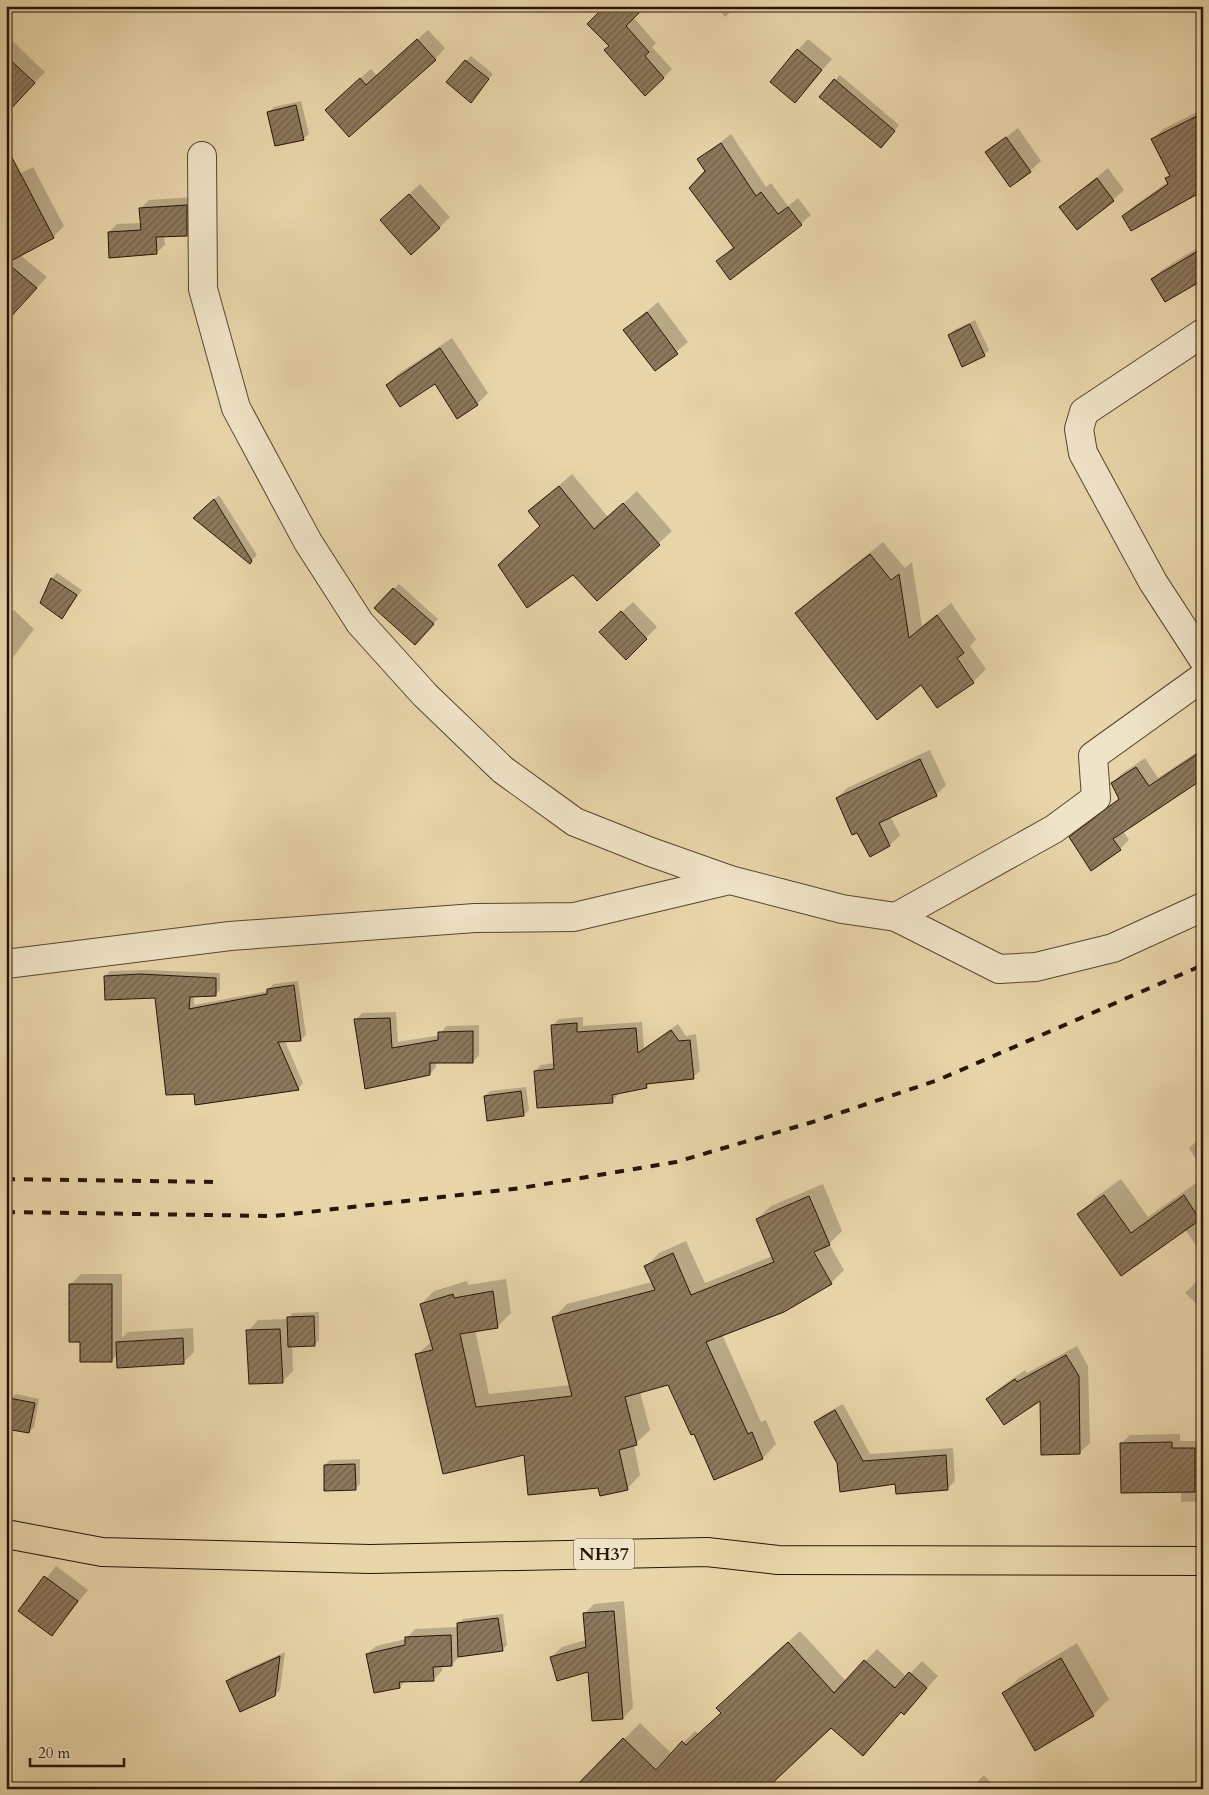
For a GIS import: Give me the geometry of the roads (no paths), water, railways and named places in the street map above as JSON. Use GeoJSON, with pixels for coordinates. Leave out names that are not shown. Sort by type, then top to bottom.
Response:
{"type":"FeatureCollection","features":[{"type":"Feature","properties":{"kind":"highway","name":"NH37"},"geometry":{"type":"LineString","coordinates":[[6,1534],[102,1552],[370,1559],[707,1552],[778,1560],[1203,1561]]}},
{"type":"Feature","properties":{"kind":"street"},"geometry":{"type":"LineString","coordinates":[[202,156],[203,289],[236,408],[308,542],[360,623],[425,695],[503,770],[574,822],[730,880],[842,909],[896,917],[999,969],[1036,967],[1113,948],[1203,907]]}},
{"type":"Feature","properties":{"kind":"street"},"geometry":{"type":"LineString","coordinates":[[1203,332],[1084,412],[1079,429],[1083,453],[1153,582],[1203,659]]}},
{"type":"Feature","properties":{"kind":"street"},"geometry":{"type":"LineString","coordinates":[[896,917],[1054,829],[1096,798],[1093,756],[1203,677]]}},
{"type":"Feature","properties":{"kind":"street"},"geometry":{"type":"LineString","coordinates":[[6,964],[230,936],[475,918],[574,918],[730,880]]}},
{"type":"Feature","properties":{"kind":"railway"},"geometry":{"type":"LineString","coordinates":[[6,1212],[273,1216],[521,1188],[676,1162],[816,1121],[938,1080],[1203,965]]}},
{"type":"Feature","properties":{"kind":"railway"},"geometry":{"type":"LineString","coordinates":[[6,1179],[221,1182]]}}]}
